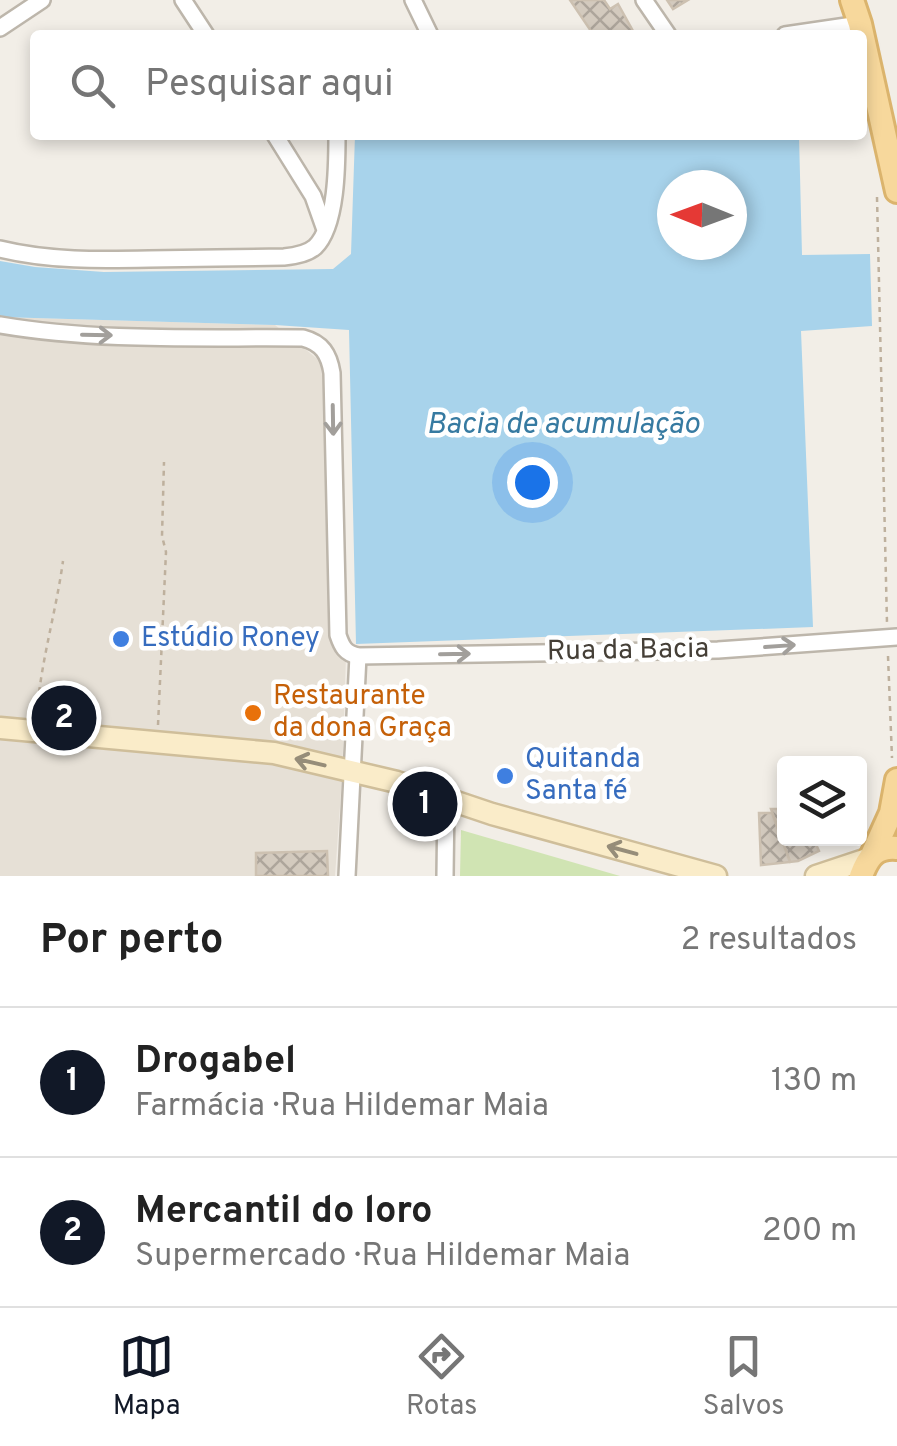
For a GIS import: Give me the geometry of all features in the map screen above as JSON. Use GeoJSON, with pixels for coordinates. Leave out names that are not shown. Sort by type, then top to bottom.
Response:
{"type":"FeatureCollection","features":[{"type":"Feature","properties":{"kind":"main road"},"geometry":{"type":"LineString","coordinates":[[852,0],[861,30]]}},
{"type":"Feature","properties":{"kind":"main road"},"geometry":{"type":"LineString","coordinates":[[867,68],[887,194]]}},
{"type":"Feature","properties":{"kind":"main road"},"geometry":{"type":"LineString","coordinates":[[0,728],[274,753],[397,782],[446,800],[716,876]]}},
{"type":"Feature","properties":{"kind":"main road"},"geometry":{"type":"LineString","coordinates":[[867,863],[890,813],[896,784]]}},
{"type":"Feature","properties":{"kind":"main road"},"geometry":{"type":"LineString","coordinates":[[816,876],[867,863],[884,847],[897,848]]}},
{"type":"Feature","properties":{"kind":"street"},"geometry":{"type":"LineString","coordinates":[[0,28],[42,0]]}},
{"type":"Feature","properties":{"kind":"street"},"geometry":{"type":"LineString","coordinates":[[182,0],[203,30]]}},
{"type":"Feature","properties":{"kind":"street"},"geometry":{"type":"LineString","coordinates":[[412,0],[427,30]]}},
{"type":"Feature","properties":{"kind":"street"},"geometry":{"type":"LineString","coordinates":[[644,0],[665,30]]}},
{"type":"Feature","properties":{"kind":"street"},"geometry":{"type":"LineString","coordinates":[[820,30],[860,24]]}},
{"type":"Feature","properties":{"kind":"street"},"geometry":{"type":"LineString","coordinates":[[278,140],[313,196],[326,231]]}},
{"type":"Feature","properties":{"kind":"street"},"geometry":{"type":"LineString","coordinates":[[0,249],[63,259],[284,257],[309,251],[326,231],[335,187],[337,140]]}},
{"type":"Feature","properties":{"kind":"street"},"geometry":{"type":"LineString","coordinates":[[0,325],[84,335],[303,338],[323,348],[330,358],[338,635],[349,654],[358,656],[347,876]]}},
{"type":"Feature","properties":{"kind":"street","name":"Rua da Bacia"},"geometry":{"type":"LineString","coordinates":[[358,656],[718,650],[892,638]]}},
{"type":"Feature","properties":{"kind":"street"},"geometry":{"type":"LineString","coordinates":[[446,800],[446,876]]}},
{"type":"Feature","properties":{"kind":"path"},"geometry":{"type":"LineString","coordinates":[[887,194],[890,741],[896,784]]}},
{"type":"Feature","properties":{"kind":"path"},"geometry":{"type":"LineString","coordinates":[[157,741],[166,552],[162,536],[164,462]]}},
{"type":"Feature","properties":{"kind":"path"},"geometry":{"type":"LineString","coordinates":[[36,731],[40,674],[63,561]]}},
{"type":"Feature","properties":{"kind":"shaded area"},"geometry":{"type":"Polygon","coordinates":[[[0,317],[275,325],[320,361],[333,455],[346,656],[335,876],[0,876],[0,317]]]}},
{"type":"Feature","properties":{"kind":"green space"},"geometry":{"type":"Polygon","coordinates":[[[461,830],[620,876],[460,876],[461,830]]]}},
{"type":"Feature","properties":{"kind":"water","name":"Bacia de acumulação"},"geometry":{"type":"Polygon","coordinates":[[[355,140],[799,140],[802,255],[870,254],[872,326],[801,331],[813,627],[356,644],[349,330],[0,317],[0,261],[104,272],[333,269],[351,254],[355,140]]]}},
{"type":"Feature","properties":{"kind":"building"},"geometry":{"type":"Polygon","coordinates":[[[570,0],[604,0],[610,9],[618,4],[632,30],[590,30],[570,0]]]}},
{"type":"Feature","properties":{"kind":"building"},"geometry":{"type":"Polygon","coordinates":[[[667,0],[688,0],[673,9],[667,0]]]}},
{"type":"Feature","properties":{"kind":"building"},"geometry":{"type":"Polygon","coordinates":[[[759,813],[772,813],[777,846],[784,846],[790,862],[761,865],[759,813]]]}},
{"type":"Feature","properties":{"kind":"building"},"geometry":{"type":"Polygon","coordinates":[[[784,846],[817,846],[819,851],[790,862],[784,846]]]}},
{"type":"Feature","properties":{"kind":"building"},"geometry":{"type":"Polygon","coordinates":[[[327,851],[328,876],[256,876],[256,853],[327,851]]]}},
{"type":"Feature","properties":{"kind":"place","name":"Estúdio Roney"},"geometry":{"type":"Point","coordinates":[121,639]}},
{"type":"Feature","properties":{"kind":"place","name":"Restaurante da dona Graça"},"geometry":{"type":"Point","coordinates":[253,713]}},
{"type":"Feature","properties":{"kind":"place","name":"Mercantil do loro"},"geometry":{"type":"Point","coordinates":[64,718]}},
{"type":"Feature","properties":{"kind":"place","name":"Quitanda Santa fé"},"geometry":{"type":"Point","coordinates":[505,776]}},
{"type":"Feature","properties":{"kind":"place","name":"Drogabel"},"geometry":{"type":"Point","coordinates":[425,804]}}]}
